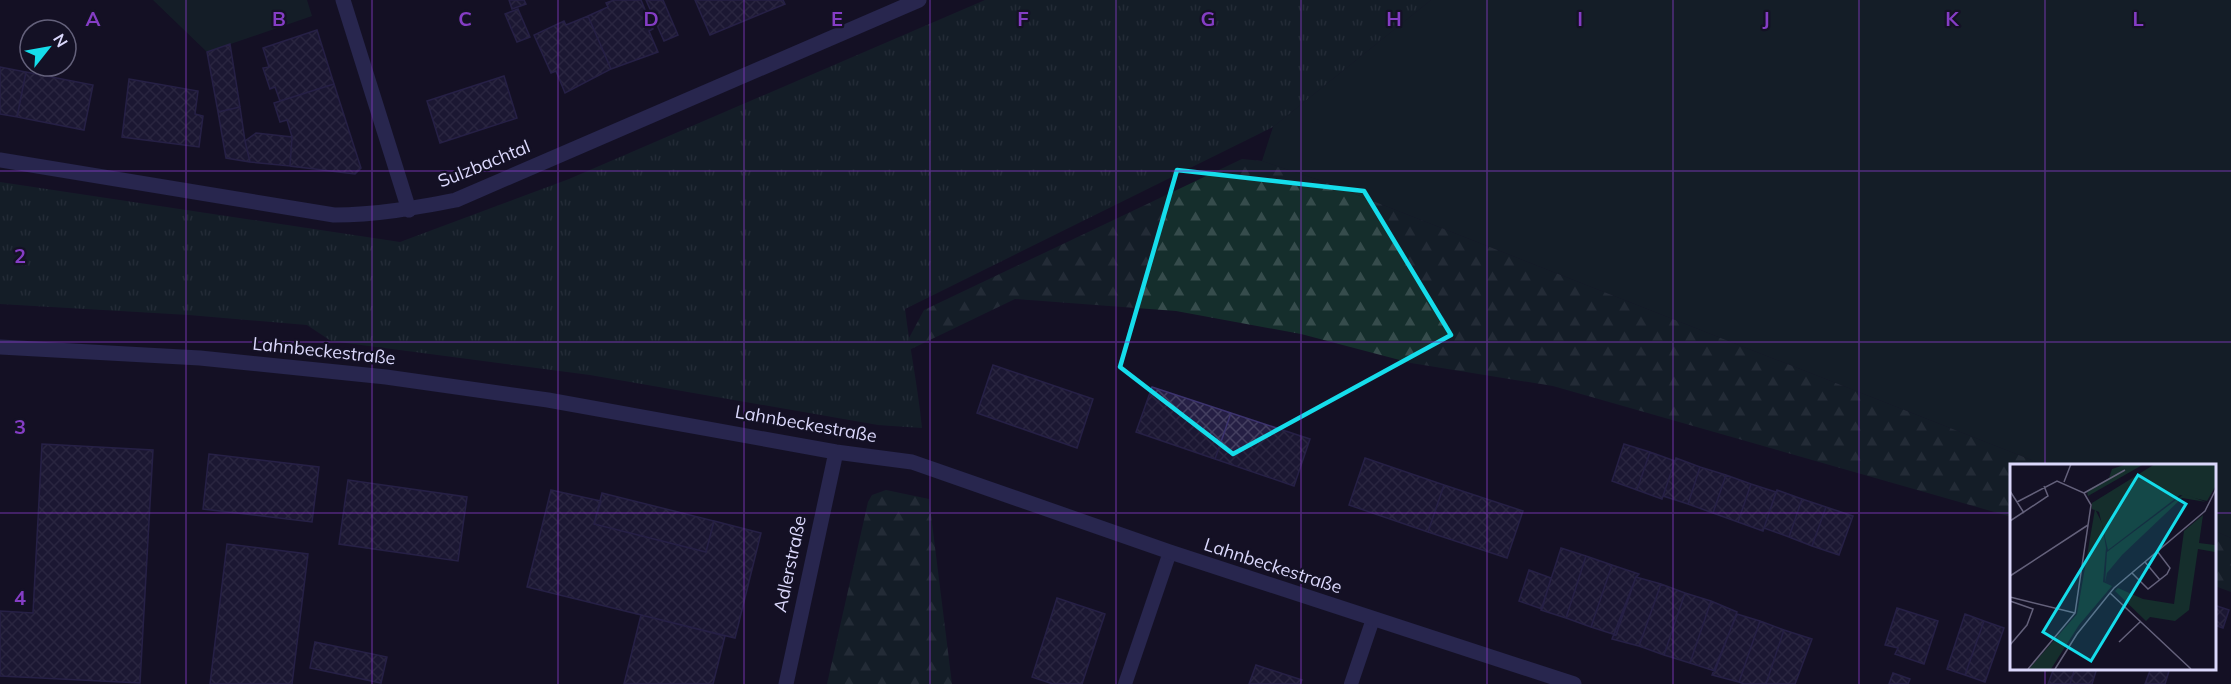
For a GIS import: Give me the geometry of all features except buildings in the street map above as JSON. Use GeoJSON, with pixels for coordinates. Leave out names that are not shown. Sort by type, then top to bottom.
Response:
{"type":"FeatureCollection","features":[{"type":"Feature","properties":{"kind":"street"},"geometry":{"type":"LineString","coordinates":[[343,0],[409,210]]}},
{"type":"Feature","properties":{"kind":"street","name":"Sulzbachtal"},"geometry":{"type":"LineString","coordinates":[[0,160],[334,215],[374,215],[409,210],[456,200],[919,0]]}},
{"type":"Feature","properties":{"kind":"street","name":"Lahnbeckestraße"},"geometry":{"type":"LineString","coordinates":[[0,347],[200,358],[386,376],[560,402],[836,452],[912,462],[1170,552],[1558,681],[1574,684]]}},
{"type":"Feature","properties":{"kind":"street","name":"Adlerstraße"},"geometry":{"type":"LineString","coordinates":[[786,684],[823,499],[836,452]]}},
{"type":"Feature","properties":{"kind":"lane"},"geometry":{"type":"LineString","coordinates":[[1125,684],[1170,552]]}},
{"type":"Feature","properties":{"kind":"lane"},"geometry":{"type":"LineString","coordinates":[[1351,684],[1373,620]]}},
{"type":"Feature","properties":{"kind":"highlighted area"},"geometry":{"type":"Polygon","coordinates":[[[1177,170],[1364,191],[1451,335],[1233,454],[1120,367],[1177,170]]]}},
{"type":"Feature","properties":{"kind":"green space"},"geometry":{"type":"Polygon","coordinates":[[[153,0],[307,0],[312,16],[207,52],[153,0]]]}},
{"type":"Feature","properties":{"kind":"green space"},"geometry":{"type":"Polygon","coordinates":[[[985,0],[1431,0],[1273,127],[905,309],[922,428],[878,425],[590,375],[331,341],[307,325],[189,315],[0,304],[0,182],[400,242],[569,179],[985,0]]]}},
{"type":"Feature","properties":{"kind":"green space"},"geometry":{"type":"Polygon","coordinates":[[[1431,0],[2231,0],[2231,538],[2216,531],[2216,464],[2041,464],[1322,181],[1262,161],[1273,127],[1431,0]]]}},
{"type":"Feature","properties":{"kind":"green space"},"geometry":{"type":"Polygon","coordinates":[[[1242,159],[1262,161],[1322,181],[2041,464],[2010,464],[2010,516],[1553,386],[1411,363],[1301,334],[1176,311],[1015,299],[909,350],[909,338],[924,310],[1242,159]]]}},
{"type":"Feature","properties":{"kind":"green space"},"geometry":{"type":"Polygon","coordinates":[[[886,490],[929,499],[952,684],[827,684],[868,502],[872,495],[886,490]]]}},
{"type":"Feature","properties":{"kind":"green space"},"geometry":{"type":"Polygon","coordinates":[[[2216,531],[2231,538],[2231,592],[2216,586],[2216,531]]]}}]}
